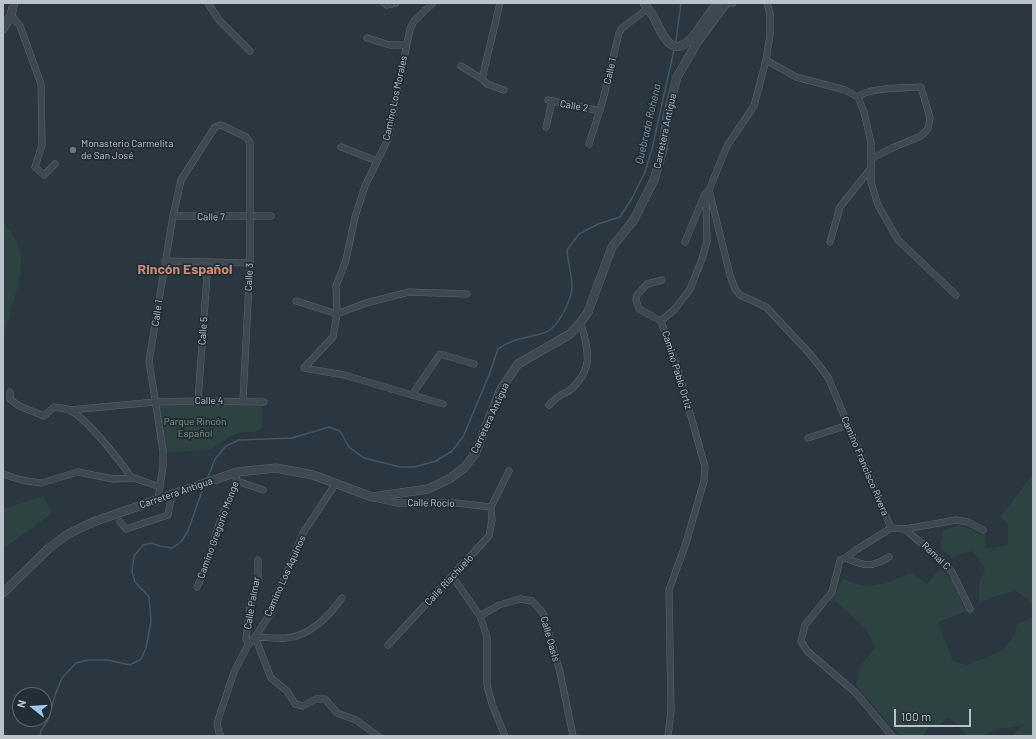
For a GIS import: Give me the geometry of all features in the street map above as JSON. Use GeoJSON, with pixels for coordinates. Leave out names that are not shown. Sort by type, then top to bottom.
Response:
{"type":"FeatureCollection","features":[{"type":"Feature","properties":{"kind":"street"},"geometry":{"type":"LineString","coordinates":[[3,29],[14,3]]}},
{"type":"Feature","properties":{"kind":"street"},"geometry":{"type":"LineString","coordinates":[[208,3],[218,20],[250,51]]}},
{"type":"Feature","properties":{"kind":"street"},"geometry":{"type":"LineString","coordinates":[[384,3],[387,5],[396,3]]}},
{"type":"Feature","properties":{"kind":"street","name":"Camino Los Morales"},"geometry":{"type":"LineString","coordinates":[[412,395],[344,375],[304,368],[333,337],[337,314],[336,286],[346,260],[357,210],[365,186],[388,139],[410,29],[414,21],[433,3]]}},
{"type":"Feature","properties":{"kind":"street"},"geometry":{"type":"LineString","coordinates":[[482,79],[500,3]]}},
{"type":"Feature","properties":{"kind":"street"},"geometry":{"type":"LineString","coordinates":[[646,6],[665,38],[670,44],[678,46],[687,43],[695,36],[714,8],[725,3]]}},
{"type":"Feature","properties":{"kind":"street","name":"Carretera Antigua"},"geometry":{"type":"LineString","coordinates":[[3,593],[49,548],[68,534],[93,522],[172,493],[237,472],[276,468],[313,475],[372,498],[428,489],[449,479],[464,468],[475,454],[501,389],[518,364],[570,334],[588,312],[612,247],[633,221],[654,180],[662,148],[667,116],[677,77],[698,41],[725,3]]}},
{"type":"Feature","properties":{"kind":"street"},"geometry":{"type":"LineString","coordinates":[[685,242],[727,146],[754,106],[766,60],[771,22],[767,3]]}},
{"type":"Feature","properties":{"kind":"street","name":"Calle 1"},"geometry":{"type":"LineString","coordinates":[[589,144],[600,111],[619,33],[622,28],[646,6]]}},
{"type":"Feature","properties":{"kind":"street"},"geometry":{"type":"LineString","coordinates":[[10,15],[20,26],[41,84],[42,145],[35,166],[44,175],[55,164]]}},
{"type":"Feature","properties":{"kind":"street"},"geometry":{"type":"LineString","coordinates":[[367,38],[390,45],[406,45]]}},
{"type":"Feature","properties":{"kind":"street"},"geometry":{"type":"LineString","coordinates":[[766,60],[796,77],[846,90],[858,97],[864,112],[871,143],[871,182],[878,205],[898,240],[956,295]]}},
{"type":"Feature","properties":{"kind":"street"},"geometry":{"type":"LineString","coordinates":[[461,66],[482,79],[487,84],[504,90]]}},
{"type":"Feature","properties":{"kind":"street"},"geometry":{"type":"LineString","coordinates":[[858,97],[861,94],[871,91],[921,87],[930,118],[928,129],[921,136],[892,148],[871,159]]}},
{"type":"Feature","properties":{"kind":"street","name":"Calle 2"},"geometry":{"type":"LineString","coordinates":[[546,127],[550,101],[600,111]]}},
{"type":"Feature","properties":{"kind":"street","name":"Calle 1"},"geometry":{"type":"LineString","coordinates":[[158,499],[163,466],[163,451],[149,361],[165,261],[181,180],[215,127],[221,125],[246,137],[250,143],[250,154]]}},
{"type":"Feature","properties":{"kind":"street"},"geometry":{"type":"LineString","coordinates":[[341,147],[376,161]]}},
{"type":"Feature","properties":{"kind":"street","name":"Calle 3"},"geometry":{"type":"LineString","coordinates":[[243,401],[250,263],[250,154]]}},
{"type":"Feature","properties":{"kind":"street"},"geometry":{"type":"LineString","coordinates":[[830,242],[840,207],[871,168]]}},
{"type":"Feature","properties":{"kind":"street","name":"Camino Francisco Rivera"},"geometry":{"type":"LineString","coordinates":[[708,190],[735,290],[740,295],[766,307],[810,354],[828,376],[891,528],[846,558],[840,560],[832,592],[805,624],[801,641],[807,650],[856,693],[892,736]]}},
{"type":"Feature","properties":{"kind":"street","name":"Camino Pablo Ortiz"},"geometry":{"type":"LineString","coordinates":[[668,736],[671,711],[669,590],[696,512],[704,481],[705,466],[679,373],[661,321],[675,309],[690,289],[702,259],[707,241],[708,229],[706,200],[704,196]]}},
{"type":"Feature","properties":{"kind":"street","name":"Calle 7"},"geometry":{"type":"LineString","coordinates":[[173,216],[271,216]]}},
{"type":"Feature","properties":{"kind":"street"},"geometry":{"type":"LineString","coordinates":[[165,261],[250,263]]}},
{"type":"Feature","properties":{"kind":"street","name":"Calle 5"},"geometry":{"type":"LineString","coordinates":[[198,401],[208,262]]}},
{"type":"Feature","properties":{"kind":"street"},"geometry":{"type":"LineString","coordinates":[[661,321],[639,309],[636,300],[637,295],[647,284],[662,280]]}},
{"type":"Feature","properties":{"kind":"street"},"geometry":{"type":"LineString","coordinates":[[296,300],[337,314],[366,303],[409,292],[467,294]]}},
{"type":"Feature","properties":{"kind":"street"},"geometry":{"type":"LineString","coordinates":[[549,405],[559,396],[568,392],[586,370],[588,356],[580,322]]}},
{"type":"Feature","properties":{"kind":"street"},"geometry":{"type":"LineString","coordinates":[[443,404],[412,395],[440,354],[474,364]]}},
{"type":"Feature","properties":{"kind":"street","name":"Calle 4"},"geometry":{"type":"LineString","coordinates":[[10,392],[10,398],[19,406],[44,416],[54,407],[70,410],[155,402],[264,402]]}},
{"type":"Feature","properties":{"kind":"street"},"geometry":{"type":"LineString","coordinates":[[70,410],[85,422],[100,438],[131,477]]}},
{"type":"Feature","properties":{"kind":"street"},"geometry":{"type":"LineString","coordinates":[[808,438],[848,425]]}},
{"type":"Feature","properties":{"kind":"street"},"geometry":{"type":"LineString","coordinates":[[3,474],[21,480],[42,483],[78,472],[113,479],[131,477],[160,487]]}},
{"type":"Feature","properties":{"kind":"street","name":"Camino Gregorio Monge"},"geometry":{"type":"LineString","coordinates":[[197,587],[206,569],[222,515],[237,481],[237,472]]}},
{"type":"Feature","properties":{"kind":"street"},"geometry":{"type":"LineString","coordinates":[[491,507],[509,472]]}},
{"type":"Feature","properties":{"kind":"street"},"geometry":{"type":"LineString","coordinates":[[237,481],[263,490]]}},
{"type":"Feature","properties":{"kind":"street","name":"Camino Los Aquinos"},"geometry":{"type":"LineString","coordinates":[[222,736],[219,733],[217,723],[234,672],[248,645],[270,614],[303,533],[336,483]]}},
{"type":"Feature","properties":{"kind":"street"},"geometry":{"type":"LineString","coordinates":[[120,522],[126,529],[168,515],[172,493]]}},
{"type":"Feature","properties":{"kind":"street","name":"Calle Rocío"},"geometry":{"type":"LineString","coordinates":[[372,498],[398,503],[456,503],[491,507]]}},
{"type":"Feature","properties":{"kind":"street","name":"Calle Riachuelo"},"geometry":{"type":"LineString","coordinates":[[388,645],[489,536],[492,520],[491,507]]}},
{"type":"Feature","properties":{"kind":"street"},"geometry":{"type":"LineString","coordinates":[[891,528],[906,529],[956,520],[968,522],[983,530]]}},
{"type":"Feature","properties":{"kind":"street","name":"Ramal C"},"geometry":{"type":"LineString","coordinates":[[906,529],[941,560],[952,572],[970,610]]}},
{"type":"Feature","properties":{"kind":"street"},"geometry":{"type":"LineString","coordinates":[[846,558],[861,565],[875,564],[889,557]]}},
{"type":"Feature","properties":{"kind":"street","name":"Calle Palmar"},"geometry":{"type":"LineString","coordinates":[[248,645],[246,639],[250,606],[258,580],[258,560]]}},
{"type":"Feature","properties":{"kind":"street"},"geometry":{"type":"LineString","coordinates":[[452,576],[480,616],[487,637],[487,685],[492,704],[505,736]]}},
{"type":"Feature","properties":{"kind":"street"},"geometry":{"type":"LineString","coordinates":[[342,598],[330,613],[301,635],[286,638],[255,637],[271,678],[287,691],[295,704],[302,706],[316,699],[325,699],[337,713],[356,720],[378,736]]}},
{"type":"Feature","properties":{"kind":"street","name":"Calle Oasis"},"geometry":{"type":"LineString","coordinates":[[480,616],[499,605],[520,599],[532,601],[543,613],[560,672],[573,736]]}},
{"type":"Feature","properties":{"kind":"green space"},"geometry":{"type":"Polygon","coordinates":[[[3,223],[17,243],[21,256],[21,265],[15,297],[3,338],[3,223]]]}},
{"type":"Feature","properties":{"kind":"green space","name":"Parque Rincón Español"},"geometry":{"type":"Polygon","coordinates":[[[197,403],[262,406],[262,426],[260,430],[255,432],[243,432],[229,437],[212,449],[166,453],[159,408],[161,405],[197,403]]]}},
{"type":"Feature","properties":{"kind":"green space"},"geometry":{"type":"Polygon","coordinates":[[[1033,474],[1033,604],[1015,590],[979,602],[979,584],[985,568],[972,551],[951,557],[940,549],[943,531],[959,525],[986,536],[985,549],[1008,545],[1008,524],[1000,517],[1033,474]]]}},
{"type":"Feature","properties":{"kind":"green space"},"geometry":{"type":"Polygon","coordinates":[[[43,496],[52,513],[3,549],[3,509],[43,496]]]}},
{"type":"Feature","properties":{"kind":"green space"},"geometry":{"type":"Polygon","coordinates":[[[940,569],[952,580],[966,611],[938,622],[953,661],[967,665],[1002,651],[1015,634],[1017,624],[1033,617],[1033,736],[1012,736],[1024,725],[997,729],[982,736],[968,736],[960,727],[948,718],[936,728],[930,726],[922,736],[901,736],[856,685],[860,667],[875,647],[867,630],[833,599],[843,579],[867,586],[886,582],[910,573],[927,584],[940,569]]]}},
{"type":"Feature","properties":{"kind":"waterway","name":"Quebrada Rohena"},"geometry":{"type":"LineString","coordinates":[[676,41],[681,3]]}},
{"type":"Feature","properties":{"kind":"waterway","name":"Quebrada Rohena"},"geometry":{"type":"LineString","coordinates":[[208,477],[215,459],[226,446],[239,440],[292,438],[329,427],[340,431],[349,447],[364,458],[400,467],[414,467],[436,461],[452,451],[463,437],[489,375],[498,349],[514,340],[544,333],[554,326],[564,312],[572,290],[567,250],[579,234],[598,224],[620,217],[632,198],[645,172],[652,149],[674,50]]}},
{"type":"Feature","properties":{"kind":"waterway","name":"Quebrada Rohena"},"geometry":{"type":"LineString","coordinates":[[40,736],[41,731],[49,718],[55,695],[62,678],[76,663],[89,660],[108,660],[130,665],[141,659],[146,648],[151,621],[149,597],[135,582],[132,572],[134,556],[143,545],[151,543],[172,548],[181,542],[188,531],[203,488]]}},
{"type":"Feature","properties":{"kind":"place","name":"Monasterio Carmelita de San José"},"geometry":{"type":"Point","coordinates":[73,150]}},
{"type":"Feature","properties":{"kind":"district","name":"Rincón Español"},"geometry":{"type":"Point","coordinates":[185,269]}}]}
